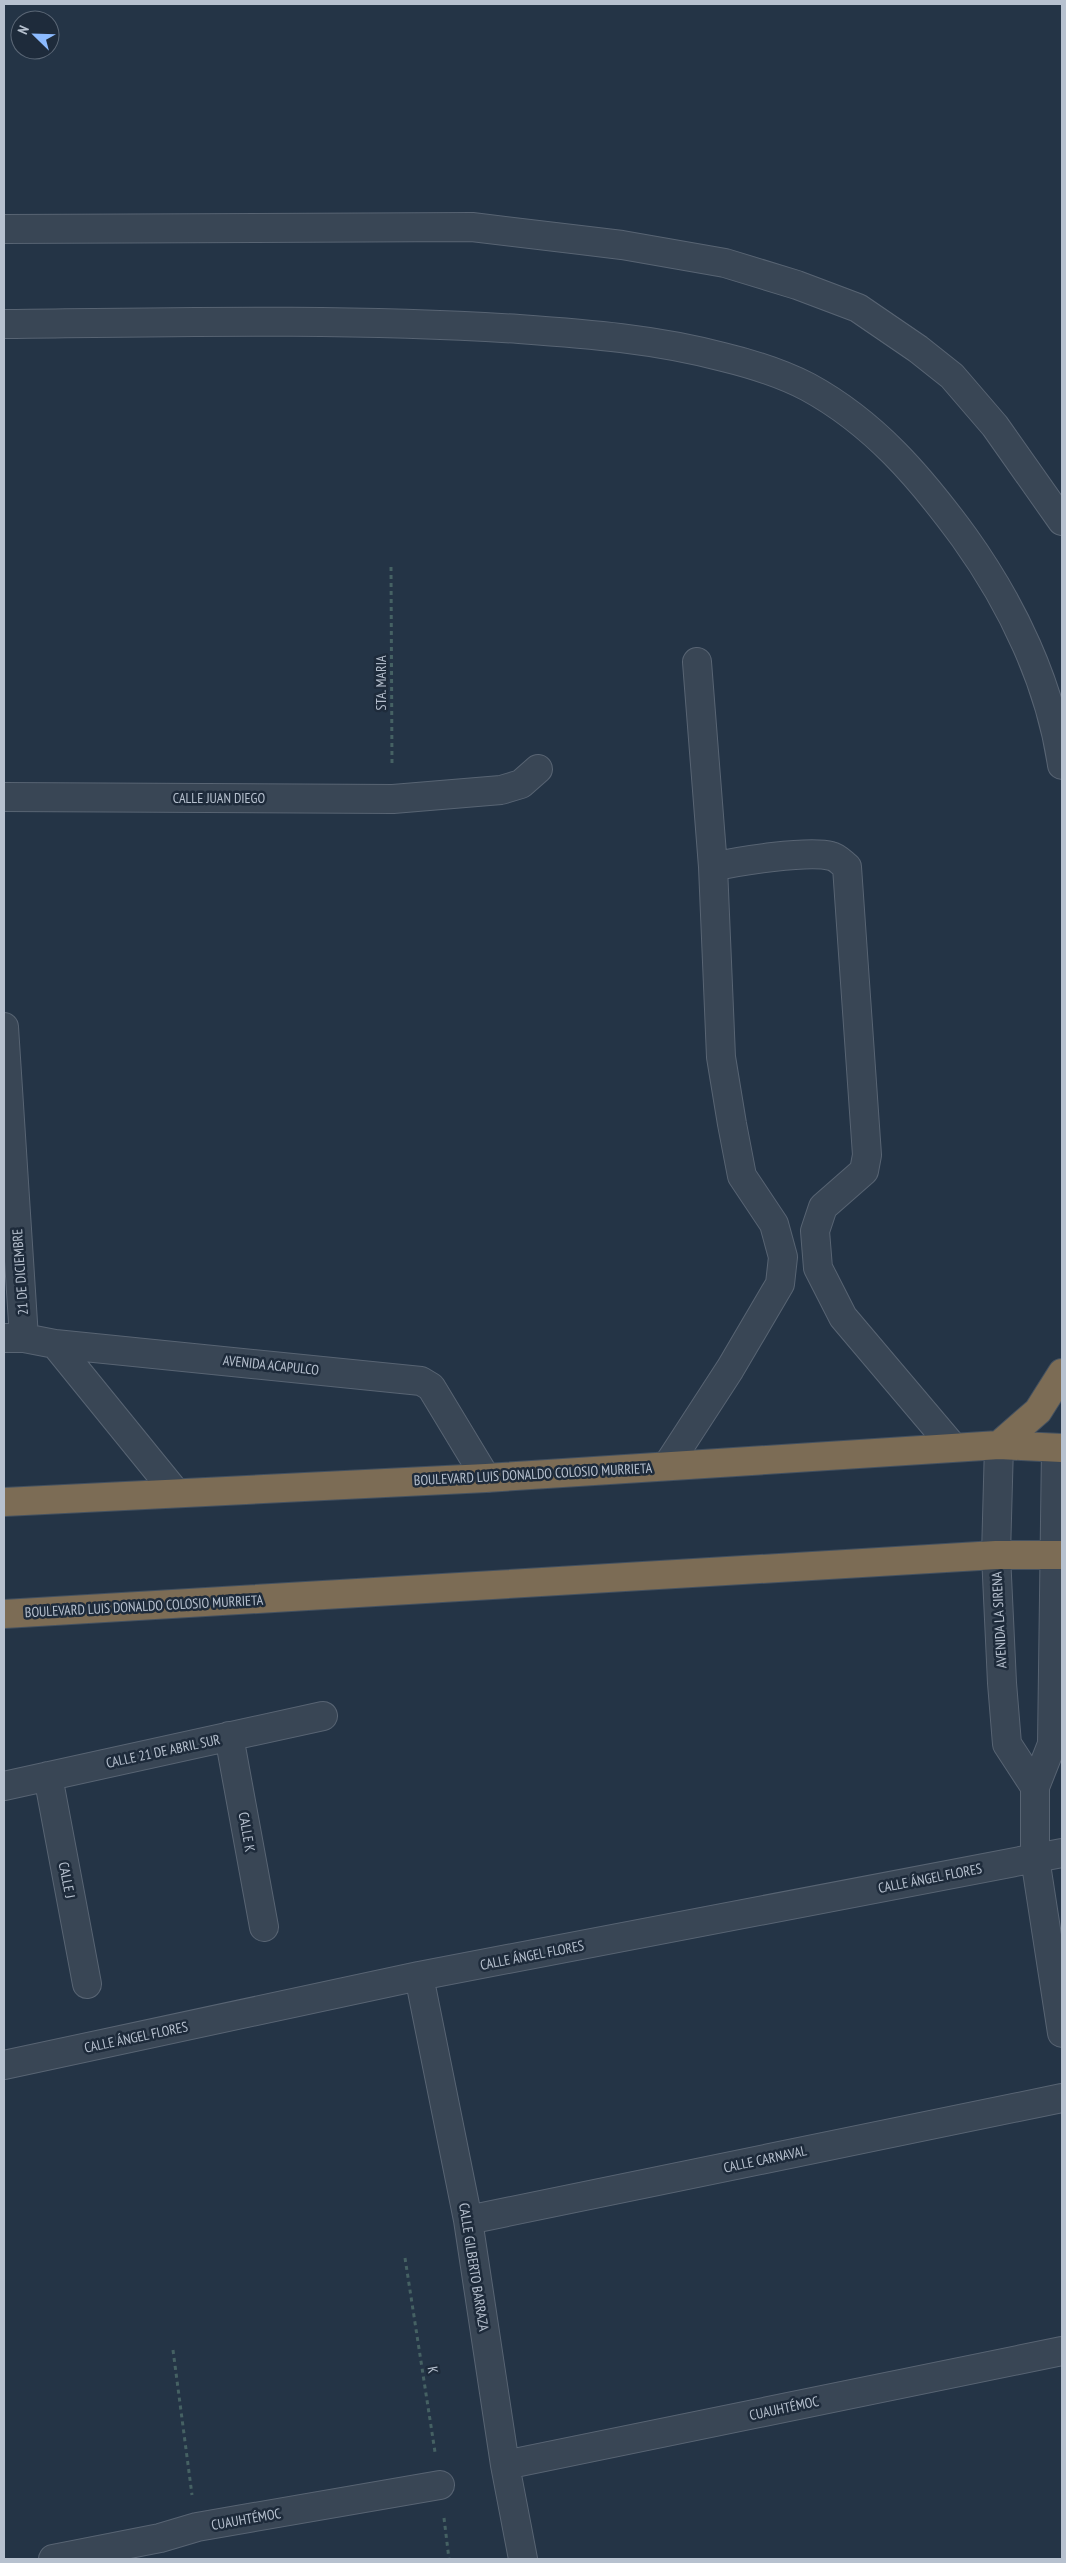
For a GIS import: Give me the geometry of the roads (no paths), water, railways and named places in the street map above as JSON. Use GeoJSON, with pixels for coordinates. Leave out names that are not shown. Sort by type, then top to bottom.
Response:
{"type":"FeatureCollection","features":[{"type":"Feature","properties":{"kind":"highway"},"geometry":{"type":"LineString","coordinates":[[998,1444],[1038,1412],[1062,1373]]}},
{"type":"Feature","properties":{"kind":"highway","name":"BOULEVARD LUIS DONALDO COLOSIO MURRIETA"},"geometry":{"type":"LineString","coordinates":[[4,1502],[486,1478],[998,1444],[1059,1448]]}},
{"type":"Feature","properties":{"kind":"highway","name":"BOULEVARD LUIS DONALDO COLOSIO MURRIETA"},"geometry":{"type":"LineString","coordinates":[[4,1614],[996,1555],[1058,1555]]}},
{"type":"Feature","properties":{"kind":"street"},"geometry":{"type":"LineString","coordinates":[[4,229],[472,227],[622,245],[725,263],[797,285],[858,308],[918,349],[952,376],[995,426],[1062,521]]}},
{"type":"Feature","properties":{"kind":"street"},"geometry":{"type":"LineString","coordinates":[[4,324],[293,321],[442,324],[611,335],[679,346],[758,366],[806,386],[857,417],[924,483],[990,574],[1040,677],[1057,730],[1062,766]]}},
{"type":"Feature","properties":{"kind":"street"},"geometry":{"type":"LineString","coordinates":[[667,1466],[730,1369],[780,1284],[783,1257],[774,1224],[742,1176],[721,1057],[714,867],[697,662]]}},
{"type":"Feature","properties":{"kind":"street","name":"CALLE JUAN DIEGO"},"geometry":{"type":"LineString","coordinates":[[4,797],[393,799],[500,790],[521,784],[538,769]]}},
{"type":"Feature","properties":{"kind":"street"},"geometry":{"type":"LineString","coordinates":[[714,867],[728,863],[816,853],[833,856],[847,867],[867,1155],[864,1171],[823,1208],[815,1231],[818,1268],[843,1317],[953,1447]]}},
{"type":"Feature","properties":{"kind":"street","name":"21 DE DICIEMBRE"},"geometry":{"type":"LineString","coordinates":[[4,1027],[14,1338]]}},
{"type":"Feature","properties":{"kind":"street","name":"AVENIDA ACAPULCO"},"geometry":{"type":"LineString","coordinates":[[14,1338],[55,1344],[421,1381],[431,1387],[486,1478]]}},
{"type":"Feature","properties":{"kind":"street"},"geometry":{"type":"LineString","coordinates":[[55,1344],[176,1492]]}},
{"type":"Feature","properties":{"kind":"street","name":"AVENIDA LA SIRENA"},"geometry":{"type":"LineString","coordinates":[[998,1444],[996,1555],[1007,1744],[1035,1787]]}},
{"type":"Feature","properties":{"kind":"street"},"geometry":{"type":"LineString","coordinates":[[1059,1448],[1058,1555],[1052,1744],[1035,1787],[1035,1858],[1062,2032]]}},
{"type":"Feature","properties":{"kind":"street","name":"CALLE 21 DE ABRIL SUR"},"geometry":{"type":"LineString","coordinates":[[4,1786],[323,1716]]}},
{"type":"Feature","properties":{"kind":"street","name":"CALLE K"},"geometry":{"type":"LineString","coordinates":[[229,1736],[264,1927]]}},
{"type":"Feature","properties":{"kind":"street","name":"CALLE J"},"geometry":{"type":"LineString","coordinates":[[48,1776],[87,1984]]}},
{"type":"Feature","properties":{"kind":"street","name":"CALLE ÁNGEL FLORES"},"geometry":{"type":"LineString","coordinates":[[4,2065],[419,1976],[1062,1853]]}},
{"type":"Feature","properties":{"kind":"street","name":"CALLE GILBERTO BARRAZA"},"geometry":{"type":"LineString","coordinates":[[419,1976],[468,2220],[505,2466],[523,2559]]}},
{"type":"Feature","properties":{"kind":"street","name":"CALLE CARNAVAL"},"geometry":{"type":"LineString","coordinates":[[468,2220],[1062,2098]]}},
{"type":"Feature","properties":{"kind":"street","name":"CUAUHTÉMOC"},"geometry":{"type":"LineString","coordinates":[[505,2466],[1062,2351]]}},
{"type":"Feature","properties":{"kind":"street","name":"CUAUHTÉMOC"},"geometry":{"type":"LineString","coordinates":[[53,2559],[160,2538],[197,2528],[440,2485]]}}]}
